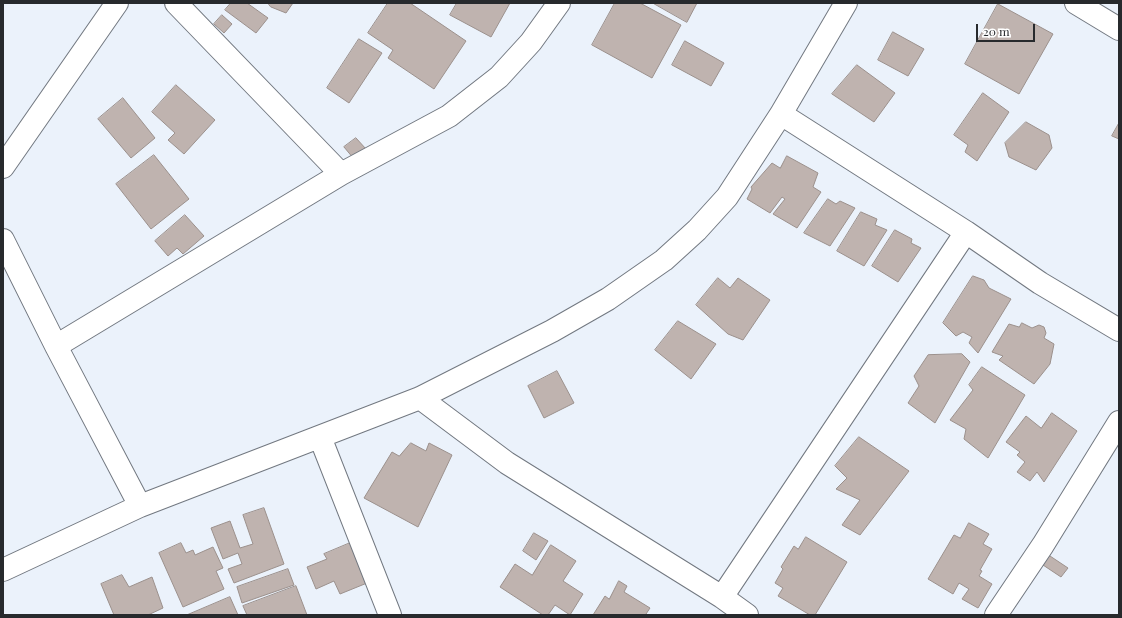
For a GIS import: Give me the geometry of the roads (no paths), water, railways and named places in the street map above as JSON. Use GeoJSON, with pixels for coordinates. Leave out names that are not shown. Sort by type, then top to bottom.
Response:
{"type":"FeatureCollection","features":[{"type":"Feature","properties":{"kind":"street"},"geometry":{"type":"LineString","coordinates":[[3,167],[116,3]]}},
{"type":"Feature","properties":{"kind":"street"},"geometry":{"type":"LineString","coordinates":[[176,3],[341,174]]}},
{"type":"Feature","properties":{"kind":"street"},"geometry":{"type":"LineString","coordinates":[[56,346],[341,174],[449,116],[499,77],[531,42],[560,3]]}},
{"type":"Feature","properties":{"kind":"street"},"geometry":{"type":"LineString","coordinates":[[3,570],[140,506],[420,398],[558,328],[608,299],[664,260],[697,230],[727,197],[781,114],[846,3]]}},
{"type":"Feature","properties":{"kind":"street"},"geometry":{"type":"LineString","coordinates":[[1076,3],[1119,30]]}},
{"type":"Feature","properties":{"kind":"street"},"geometry":{"type":"LineString","coordinates":[[781,114],[966,232],[1040,283],[1119,330]]}},
{"type":"Feature","properties":{"kind":"street"},"geometry":{"type":"LineString","coordinates":[[722,597],[966,232]]}},
{"type":"Feature","properties":{"kind":"street"},"geometry":{"type":"LineString","coordinates":[[3,240],[56,346],[140,506]]}},
{"type":"Feature","properties":{"kind":"street"},"geometry":{"type":"LineString","coordinates":[[420,398],[507,463],[722,597],[748,615]]}},
{"type":"Feature","properties":{"kind":"street"},"geometry":{"type":"LineString","coordinates":[[996,615],[1043,545],[1119,422]]}},
{"type":"Feature","properties":{"kind":"street"},"geometry":{"type":"LineString","coordinates":[[320,437],[390,615]]}}]}
